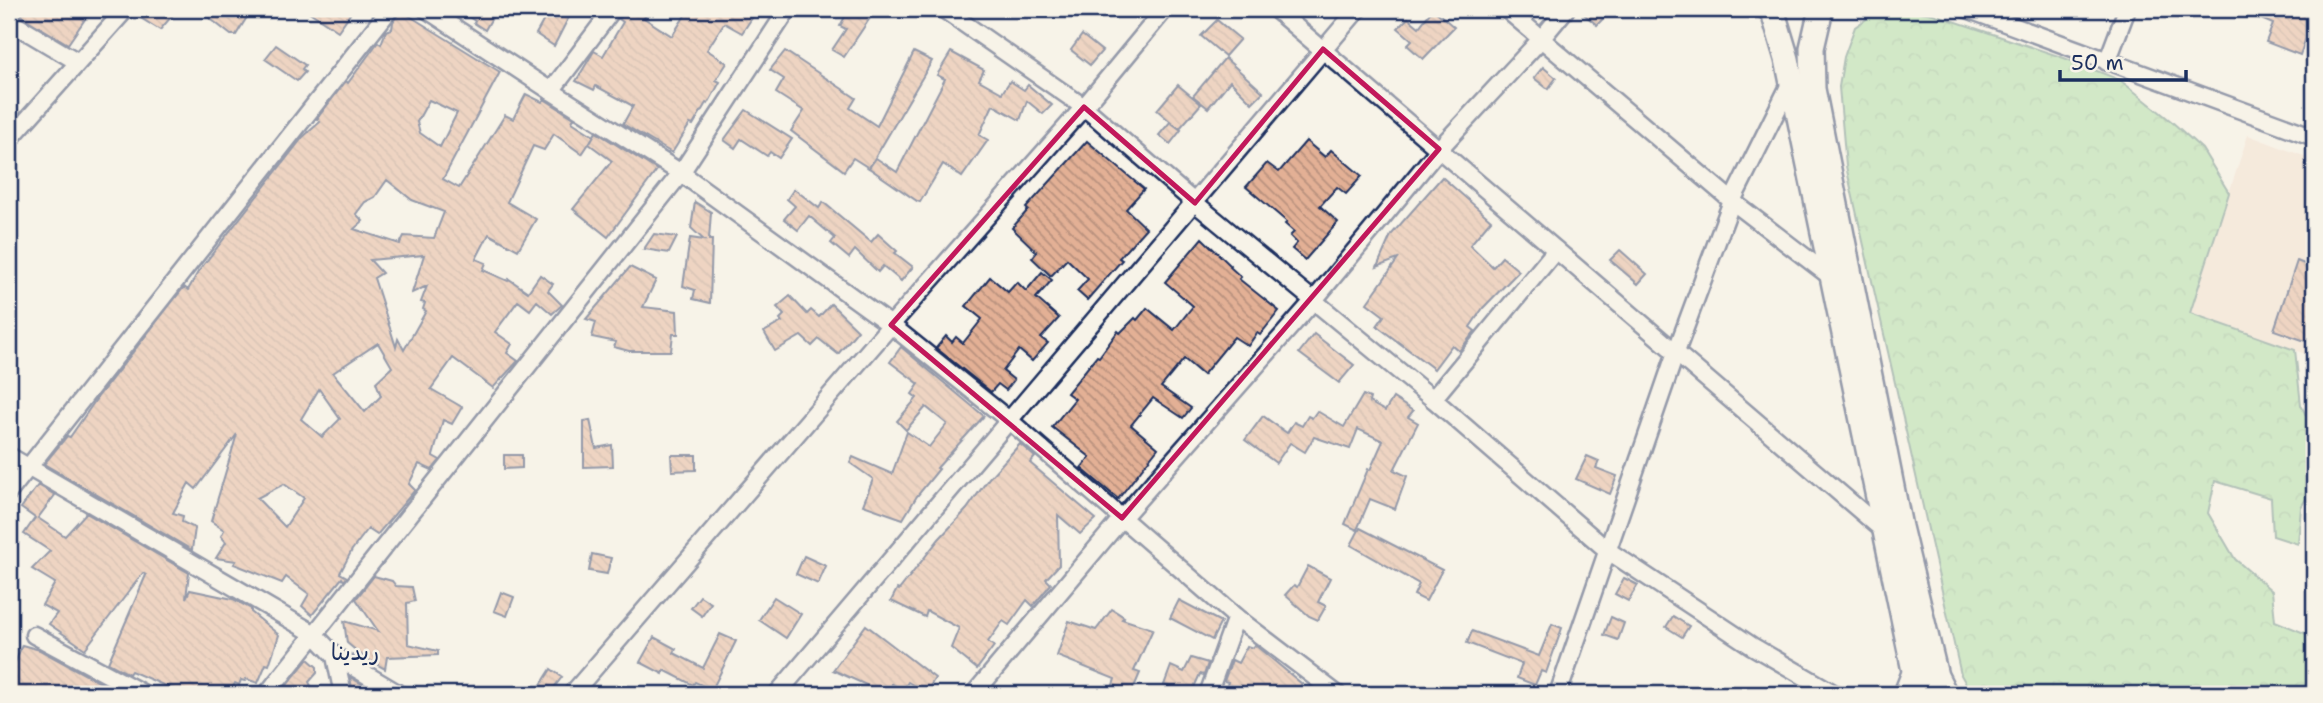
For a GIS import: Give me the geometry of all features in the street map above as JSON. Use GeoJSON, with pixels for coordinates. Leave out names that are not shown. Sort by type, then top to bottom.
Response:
{"type":"FeatureCollection","features":[{"type":"Feature","properties":{"kind":"main road"},"geometry":{"type":"LineString","coordinates":[[1768,12],[1793,24],[1810,20],[1820,9]]}},
{"type":"Feature","properties":{"kind":"main road"},"geometry":{"type":"LineString","coordinates":[[1820,9],[1812,48],[1813,89],[1900,527],[1937,676],[1945,694]]}},
{"type":"Feature","properties":{"kind":"main road"},"geometry":{"type":"LineString","coordinates":[[1768,12],[1791,82],[1913,666],[1923,694]]}},
{"type":"Feature","properties":{"kind":"street"},"geometry":{"type":"LineString","coordinates":[[9,140],[126,9]]}},
{"type":"Feature","properties":{"kind":"street"},"geometry":{"type":"LineString","coordinates":[[9,492],[390,9]]}},
{"type":"Feature","properties":{"kind":"street"},"geometry":{"type":"LineString","coordinates":[[426,9],[681,173],[891,325],[1010,421],[1236,617],[1337,694]]}},
{"type":"Feature","properties":{"kind":"street"},"geometry":{"type":"LineString","coordinates":[[551,91],[613,9]]}},
{"type":"Feature","properties":{"kind":"street"},"geometry":{"type":"LineString","coordinates":[[267,694],[681,173],[788,9]]}},
{"type":"Feature","properties":{"kind":"street"},"geometry":{"type":"LineString","coordinates":[[943,9],[1084,107],[1195,204],[1433,399],[1607,550],[1752,646],[1835,694]]}},
{"type":"Feature","properties":{"kind":"street"},"geometry":{"type":"LineString","coordinates":[[572,694],[891,325],[1084,107],[1165,9]]}},
{"type":"Feature","properties":{"kind":"street"},"geometry":{"type":"LineString","coordinates":[[1275,9],[1884,531]]}},
{"type":"Feature","properties":{"kind":"street"},"geometry":{"type":"LineString","coordinates":[[777,694],[1358,9]]}},
{"type":"Feature","properties":{"kind":"street"},"geometry":{"type":"LineString","coordinates":[[1506,9],[1732,201],[1831,277]]}},
{"type":"Feature","properties":{"kind":"street"},"geometry":{"type":"LineString","coordinates":[[974,694],[1122,518],[1314,300],[1439,149],[1566,9]]}},
{"type":"Feature","properties":{"kind":"street"},"geometry":{"type":"LineString","coordinates":[[1967,9],[2314,137]]}},
{"type":"Feature","properties":{"kind":"street"},"geometry":{"type":"LineString","coordinates":[[2107,62],[2127,9]]}},
{"type":"Feature","properties":{"kind":"street"},"geometry":{"type":"LineString","coordinates":[[9,21],[78,62]]}},
{"type":"Feature","properties":{"kind":"street"},"geometry":{"type":"LineString","coordinates":[[1558,694],[1676,352],[1732,201],[1791,82]]}},
{"type":"Feature","properties":{"kind":"street"},"geometry":{"type":"LineString","coordinates":[[1433,399],[1556,250]]}},
{"type":"Feature","properties":{"kind":"street"},"geometry":{"type":"LineString","coordinates":[[9,456],[313,633],[335,656],[399,694]]}},
{"type":"Feature","properties":{"kind":"street"},"geometry":{"type":"LineString","coordinates":[[1208,694],[1236,617]]}},
{"type":"Feature","properties":{"kind":"street"},"geometry":{"type":"LineString","coordinates":[[34,635],[144,694]]}},
{"type":"Feature","properties":{"kind":"street"},"geometry":{"type":"LineString","coordinates":[[335,656],[343,694]]}},
{"type":"Feature","properties":{"kind":"street"},"geometry":{"type":"LineString","coordinates":[[1902,694],[1913,666]]}},
{"type":"Feature","properties":{"kind":"highlighted area"},"geometry":{"type":"Polygon","coordinates":[[[1323,49],[1439,149],[1122,518],[891,325],[1084,107],[1195,203],[1323,49]]]}},
{"type":"Feature","properties":{"kind":"shaded area"},"geometry":{"type":"Polygon","coordinates":[[[2248,135],[2314,160],[2314,357],[2190,313],[2248,135]]]}},
{"type":"Feature","properties":{"kind":"green space"},"geometry":{"type":"Polygon","coordinates":[[[1902,9],[1933,14],[2064,58],[2120,80],[2202,149],[2229,193],[2190,313],[2295,350],[2301,405],[2314,432],[2314,486],[2301,507],[2298,544],[2273,536],[2271,498],[2215,481],[2208,513],[2235,559],[2272,591],[2275,621],[2314,637],[2314,694],[1980,694],[1969,689],[1961,675],[1846,166],[1839,87],[1844,57],[1855,27],[1877,12],[1902,9]]]}},
{"type":"Feature","properties":{"kind":"building"},"geometry":{"type":"Polygon","coordinates":[[[26,9],[92,9],[68,44],[21,16],[26,9]]]}},
{"type":"Feature","properties":{"kind":"building"},"geometry":{"type":"Polygon","coordinates":[[[146,9],[178,9],[160,30],[139,17],[146,9]]]}},
{"type":"Feature","properties":{"kind":"building"},"geometry":{"type":"Polygon","coordinates":[[[198,9],[252,9],[236,35],[231,35],[198,9]]]}},
{"type":"Feature","properties":{"kind":"building"},"geometry":{"type":"Polygon","coordinates":[[[305,9],[341,9],[350,14],[338,31],[305,9]]]}},
{"type":"Feature","properties":{"kind":"building"},"geometry":{"type":"Polygon","coordinates":[[[456,9],[497,9],[485,30],[456,9]]]}},
{"type":"Feature","properties":{"kind":"building"},"geometry":{"type":"Polygon","coordinates":[[[550,9],[573,9],[554,46],[536,34],[550,9]]]}},
{"type":"Feature","properties":{"kind":"building"},"geometry":{"type":"Polygon","coordinates":[[[626,9],[650,9],[644,18],[672,36],[689,9],[758,9],[742,33],[724,23],[707,50],[727,63],[716,80],[720,82],[708,104],[706,103],[693,125],[690,124],[672,153],[623,124],[633,106],[596,86],[594,90],[576,81],[594,51],[603,56],[623,22],[619,19],[626,9]]]}},
{"type":"Feature","properties":{"kind":"building"},"geometry":{"type":"Polygon","coordinates":[[[849,9],[876,9],[844,57],[832,50],[846,29],[840,26],[849,9]]]}},
{"type":"Feature","properties":{"kind":"building"},"geometry":{"type":"Polygon","coordinates":[[[1433,9],[1454,27],[1423,59],[1407,45],[1412,40],[1398,28],[1408,18],[1419,27],[1433,9]]]}},
{"type":"Feature","properties":{"kind":"building"},"geometry":{"type":"Polygon","coordinates":[[[1578,9],[1612,9],[1597,25],[1578,9]]]}},
{"type":"Feature","properties":{"kind":"building"},"geometry":{"type":"Polygon","coordinates":[[[2237,9],[2287,9],[2313,18],[2300,55],[2266,42],[2273,24],[2237,9]]]}},
{"type":"Feature","properties":{"kind":"building"},"geometry":{"type":"Polygon","coordinates":[[[400,10],[500,72],[443,179],[459,188],[505,115],[513,119],[526,94],[542,102],[544,99],[574,118],[572,122],[594,136],[582,154],[554,134],[544,150],[533,146],[507,202],[536,219],[518,250],[489,234],[476,259],[486,263],[483,270],[508,281],[509,279],[528,292],[540,275],[553,284],[548,291],[562,305],[552,314],[537,301],[530,310],[518,301],[495,332],[512,344],[507,353],[518,361],[493,388],[453,358],[431,389],[462,407],[452,424],[443,420],[433,456],[440,460],[432,470],[419,464],[409,484],[415,490],[377,535],[368,529],[352,550],[340,573],[347,577],[344,581],[342,578],[312,615],[302,606],[309,594],[286,577],[282,583],[234,564],[236,561],[216,558],[226,542],[221,536],[224,530],[211,521],[237,434],[196,489],[189,483],[173,513],[183,516],[182,522],[195,528],[192,550],[44,464],[67,436],[70,437],[97,398],[184,287],[188,290],[198,272],[303,137],[320,122],[317,119],[346,81],[348,83],[378,42],[381,44],[386,31],[392,29],[400,10]],[[429,100],[417,122],[420,133],[440,147],[457,113],[429,100]],[[387,180],[375,197],[365,202],[356,214],[363,221],[354,229],[400,244],[404,236],[434,238],[444,212],[412,200],[387,180]],[[424,255],[370,260],[382,273],[374,278],[396,347],[398,339],[404,350],[426,311],[423,309],[425,303],[421,302],[427,286],[412,293],[424,255]],[[378,343],[333,373],[365,412],[381,396],[376,382],[392,367],[378,343]],[[319,389],[301,419],[322,437],[340,419],[319,389]],[[284,484],[257,498],[285,527],[304,498],[284,484]]]}},
{"type":"Feature","properties":{"kind":"building"},"geometry":{"type":"Polygon","coordinates":[[[1217,20],[1240,39],[1225,56],[1201,36],[1217,20]]]}},
{"type":"Feature","properties":{"kind":"building"},"geometry":{"type":"Polygon","coordinates":[[[1082,35],[1102,51],[1090,65],[1071,50],[1082,35]]]}},
{"type":"Feature","properties":{"kind":"building"},"geometry":{"type":"Polygon","coordinates":[[[276,45],[305,65],[302,69],[305,72],[297,81],[265,59],[276,45]]]}},
{"type":"Feature","properties":{"kind":"building"},"geometry":{"type":"Polygon","coordinates":[[[785,51],[856,98],[850,108],[877,126],[914,52],[932,61],[869,168],[853,158],[844,171],[791,131],[804,111],[776,93],[784,79],[770,70],[785,51]]]}},
{"type":"Feature","properties":{"kind":"building"},"geometry":{"type":"Polygon","coordinates":[[[951,52],[984,70],[979,80],[1002,93],[1010,81],[1024,90],[1028,85],[1052,105],[1043,114],[1027,101],[1020,120],[993,105],[979,135],[988,140],[962,177],[943,164],[920,202],[869,168],[876,158],[897,172],[945,79],[937,75],[951,52]]]}},
{"type":"Feature","properties":{"kind":"building"},"geometry":{"type":"Polygon","coordinates":[[[1225,58],[1263,92],[1252,103],[1230,81],[1208,108],[1193,96],[1225,58]]]}},
{"type":"Feature","properties":{"kind":"building"},"geometry":{"type":"Polygon","coordinates":[[[1543,67],[1556,78],[1548,89],[1534,78],[1543,67]]]}},
{"type":"Feature","properties":{"kind":"building"},"geometry":{"type":"Polygon","coordinates":[[[1178,85],[1201,104],[1179,129],[1157,110],[1178,85]]]}},
{"type":"Feature","properties":{"kind":"building"},"geometry":{"type":"Polygon","coordinates":[[[746,110],[792,139],[779,158],[770,152],[767,156],[741,139],[735,148],[724,140],[746,110]]]}},
{"type":"Feature","properties":{"kind":"building"},"geometry":{"type":"Polygon","coordinates":[[[1170,122],[1181,130],[1170,144],[1159,135],[1170,122]]]}},
{"type":"Feature","properties":{"kind":"building"},"geometry":{"type":"Polygon","coordinates":[[[596,132],[657,170],[608,237],[573,209],[612,161],[589,144],[596,132]]]}},
{"type":"Feature","properties":{"kind":"building"},"geometry":{"type":"Polygon","coordinates":[[[1087,141],[1144,189],[1126,209],[1146,228],[1087,300],[1077,291],[1088,279],[1067,259],[1051,276],[1032,258],[1037,252],[1012,228],[1028,210],[1026,208],[1087,141]]]}},
{"type":"Feature","properties":{"kind":"building"},"geometry":{"type":"Polygon","coordinates":[[[1306,141],[1325,157],[1331,150],[1362,176],[1346,194],[1337,187],[1320,206],[1338,222],[1305,260],[1292,249],[1297,243],[1290,236],[1294,232],[1285,224],[1287,222],[1246,187],[1267,163],[1279,172],[1306,141]]]}},
{"type":"Feature","properties":{"kind":"building"},"geometry":{"type":"Polygon","coordinates":[[[1442,177],[1491,220],[1470,245],[1493,267],[1502,257],[1519,271],[1483,308],[1470,327],[1475,331],[1459,351],[1452,345],[1434,369],[1377,326],[1384,316],[1367,303],[1398,259],[1377,267],[1391,235],[1442,177]]]}},
{"type":"Feature","properties":{"kind":"building"},"geometry":{"type":"Polygon","coordinates":[[[794,189],[819,208],[823,202],[871,242],[878,234],[897,251],[895,253],[913,267],[901,281],[883,266],[878,272],[855,250],[849,258],[831,243],[835,238],[809,216],[798,230],[784,219],[795,206],[787,199],[794,189]]]}},
{"type":"Feature","properties":{"kind":"building"},"geometry":{"type":"Polygon","coordinates":[[[695,202],[711,212],[710,303],[693,299],[695,290],[683,286],[690,238],[704,240],[691,228],[695,202]]]}},
{"type":"Feature","properties":{"kind":"building"},"geometry":{"type":"Polygon","coordinates":[[[654,234],[677,237],[669,253],[644,249],[654,234]]]}},
{"type":"Feature","properties":{"kind":"building"},"geometry":{"type":"Polygon","coordinates":[[[1202,238],[1241,277],[1239,279],[1279,311],[1248,346],[1234,337],[1203,375],[1184,359],[1161,387],[1191,408],[1183,418],[1153,398],[1131,425],[1158,448],[1118,499],[1081,468],[1090,457],[1052,427],[1075,399],[1067,393],[1118,331],[1120,333],[1135,318],[1137,320],[1147,308],[1174,330],[1193,306],[1165,282],[1202,238]]]}},
{"type":"Feature","properties":{"kind":"building"},"geometry":{"type":"Polygon","coordinates":[[[1620,250],[1647,274],[1638,284],[1610,260],[1620,250]]]}},
{"type":"Feature","properties":{"kind":"building"},"geometry":{"type":"Polygon","coordinates":[[[2297,261],[2314,268],[2314,344],[2274,330],[2297,261]]]}},
{"type":"Feature","properties":{"kind":"building"},"geometry":{"type":"Polygon","coordinates":[[[630,267],[656,280],[643,307],[677,311],[678,334],[673,334],[671,351],[629,351],[614,347],[616,342],[592,337],[596,322],[586,319],[630,267]]]}},
{"type":"Feature","properties":{"kind":"building"},"geometry":{"type":"Polygon","coordinates":[[[1042,272],[1052,280],[1036,298],[1059,318],[1041,338],[1048,343],[1032,361],[1019,350],[1003,371],[1014,380],[1006,390],[998,384],[991,392],[936,348],[946,336],[952,342],[956,337],[963,343],[982,319],[966,306],[990,277],[1008,292],[1017,282],[1026,291],[1042,272]]]}},
{"type":"Feature","properties":{"kind":"building"},"geometry":{"type":"Polygon","coordinates":[[[790,296],[807,314],[811,310],[819,317],[831,304],[858,330],[838,354],[819,339],[812,346],[801,336],[775,351],[764,332],[782,322],[780,319],[784,315],[777,307],[790,296]]]}},
{"type":"Feature","properties":{"kind":"building"},"geometry":{"type":"Polygon","coordinates":[[[1314,334],[1354,365],[1339,383],[1299,353],[1314,334]]]}},
{"type":"Feature","properties":{"kind":"building"},"geometry":{"type":"Polygon","coordinates":[[[901,347],[984,416],[937,468],[939,469],[903,519],[863,505],[873,479],[850,463],[853,457],[892,474],[907,432],[929,447],[947,424],[926,407],[906,430],[897,421],[917,398],[912,394],[919,384],[890,362],[901,347]]]}},
{"type":"Feature","properties":{"kind":"building"},"geometry":{"type":"Polygon","coordinates":[[[1363,395],[1370,398],[1369,402],[1385,411],[1393,398],[1413,411],[1408,417],[1418,423],[1394,470],[1407,476],[1395,509],[1370,499],[1357,530],[1345,524],[1383,441],[1358,429],[1350,449],[1314,437],[1305,452],[1290,443],[1276,463],[1245,440],[1263,416],[1287,433],[1294,422],[1302,426],[1308,416],[1312,418],[1317,411],[1344,427],[1363,395]]]}},
{"type":"Feature","properties":{"kind":"building"},"geometry":{"type":"Polygon","coordinates":[[[590,420],[596,448],[612,445],[613,466],[584,467],[584,421],[590,420]]]}},
{"type":"Feature","properties":{"kind":"building"},"geometry":{"type":"Polygon","coordinates":[[[1020,444],[1035,457],[1030,463],[1096,519],[1080,534],[1058,515],[1059,565],[1046,579],[1051,584],[1033,606],[1027,600],[1009,625],[1003,621],[988,642],[994,646],[977,669],[951,648],[959,628],[927,611],[925,617],[891,601],[897,589],[899,590],[939,539],[967,509],[989,478],[1020,444]]]}},
{"type":"Feature","properties":{"kind":"building"},"geometry":{"type":"Polygon","coordinates":[[[504,455],[522,455],[522,468],[504,469],[504,455]]]}},
{"type":"Feature","properties":{"kind":"building"},"geometry":{"type":"Polygon","coordinates":[[[671,455],[696,455],[696,470],[672,471],[671,455]]]}},
{"type":"Feature","properties":{"kind":"building"},"geometry":{"type":"Polygon","coordinates":[[[1587,456],[1599,461],[1596,468],[1617,476],[1610,494],[1576,479],[1587,456]]]}},
{"type":"Feature","properties":{"kind":"building"},"geometry":{"type":"Polygon","coordinates":[[[38,485],[55,495],[38,518],[65,536],[86,513],[189,573],[186,598],[190,590],[233,599],[251,609],[251,612],[279,635],[269,665],[266,664],[258,683],[241,680],[239,685],[235,683],[230,694],[184,694],[131,671],[129,674],[108,663],[146,575],[143,573],[85,649],[49,624],[57,613],[42,605],[55,583],[32,569],[50,551],[24,534],[35,518],[21,508],[38,485]]]}},
{"type":"Feature","properties":{"kind":"building"},"geometry":{"type":"Polygon","coordinates":[[[1360,528],[1442,570],[1426,601],[1414,595],[1419,584],[1351,545],[1360,528]]]}},
{"type":"Feature","properties":{"kind":"building"},"geometry":{"type":"Polygon","coordinates":[[[592,554],[611,558],[607,574],[589,571],[592,554]]]}},
{"type":"Feature","properties":{"kind":"building"},"geometry":{"type":"Polygon","coordinates":[[[804,556],[826,566],[818,584],[796,574],[804,556]]]}},
{"type":"Feature","properties":{"kind":"building"},"geometry":{"type":"Polygon","coordinates":[[[1308,566],[1330,578],[1318,602],[1326,606],[1318,620],[1309,616],[1285,595],[1294,585],[1297,587],[1308,566]]]}},
{"type":"Feature","properties":{"kind":"building"},"geometry":{"type":"Polygon","coordinates":[[[374,576],[392,581],[396,586],[412,587],[415,601],[407,603],[408,644],[438,651],[438,655],[387,657],[385,669],[365,658],[347,643],[344,621],[378,631],[356,599],[374,576]]]}},
{"type":"Feature","properties":{"kind":"building"},"geometry":{"type":"Polygon","coordinates":[[[1624,578],[1638,585],[1628,601],[1615,594],[1624,578]]]}},
{"type":"Feature","properties":{"kind":"building"},"geometry":{"type":"Polygon","coordinates":[[[501,592],[514,597],[507,616],[494,611],[501,592]]]}},
{"type":"Feature","properties":{"kind":"building"},"geometry":{"type":"Polygon","coordinates":[[[700,596],[711,603],[702,616],[691,608],[700,596]]]}},
{"type":"Feature","properties":{"kind":"building"},"geometry":{"type":"Polygon","coordinates":[[[774,597],[801,614],[786,638],[759,620],[774,597]]]}},
{"type":"Feature","properties":{"kind":"building"},"geometry":{"type":"Polygon","coordinates":[[[1179,600],[1221,622],[1212,640],[1170,618],[1179,600]]]}},
{"type":"Feature","properties":{"kind":"building"},"geometry":{"type":"Polygon","coordinates":[[[1112,609],[1124,617],[1122,619],[1153,629],[1134,671],[1140,673],[1132,692],[1113,685],[1115,679],[1057,656],[1069,621],[1096,630],[1112,609]]]}},
{"type":"Feature","properties":{"kind":"building"},"geometry":{"type":"Polygon","coordinates":[[[1673,616],[1689,626],[1682,637],[1666,627],[1673,616]]]}},
{"type":"Feature","properties":{"kind":"building"},"geometry":{"type":"Polygon","coordinates":[[[1611,617],[1624,623],[1618,640],[1604,635],[1611,617]]]}},
{"type":"Feature","properties":{"kind":"building"},"geometry":{"type":"Polygon","coordinates":[[[1552,624],[1562,628],[1546,673],[1541,671],[1535,685],[1517,678],[1522,664],[1467,643],[1472,631],[1539,656],[1552,624]]]}},
{"type":"Feature","properties":{"kind":"building"},"geometry":{"type":"Polygon","coordinates":[[[866,625],[935,678],[926,693],[908,682],[903,690],[892,684],[889,694],[871,694],[873,688],[833,670],[866,625]]]}},
{"type":"Feature","properties":{"kind":"building"},"geometry":{"type":"Polygon","coordinates":[[[720,634],[736,641],[712,690],[695,682],[693,685],[664,670],[663,674],[640,662],[654,637],[676,649],[674,653],[703,668],[720,634]]]}},
{"type":"Feature","properties":{"kind":"building"},"geometry":{"type":"Polygon","coordinates":[[[22,645],[40,650],[121,694],[9,694],[9,678],[22,645]]]}},
{"type":"Feature","properties":{"kind":"building"},"geometry":{"type":"Polygon","coordinates":[[[1255,645],[1302,684],[1294,694],[1224,694],[1228,682],[1224,681],[1232,660],[1238,663],[1247,646],[1253,648],[1255,645]]]}},
{"type":"Feature","properties":{"kind":"building"},"geometry":{"type":"Polygon","coordinates":[[[1191,658],[1208,663],[1204,675],[1200,674],[1191,694],[1164,685],[1171,666],[1184,672],[1191,658]]]}},
{"type":"Feature","properties":{"kind":"building"},"geometry":{"type":"Polygon","coordinates":[[[308,659],[317,667],[317,673],[309,682],[315,694],[280,694],[308,659]]]}},
{"type":"Feature","properties":{"kind":"building"},"geometry":{"type":"Polygon","coordinates":[[[551,669],[562,677],[549,694],[539,688],[551,669]]]}},
{"type":"Feature","properties":{"kind":"building"},"geometry":{"type":"Polygon","coordinates":[[[350,677],[379,694],[353,694],[350,677]]]}},
{"type":"Feature","properties":{"kind":"district","name":"ريدينا"},"geometry":{"type":"Point","coordinates":[355,652]}}]}
